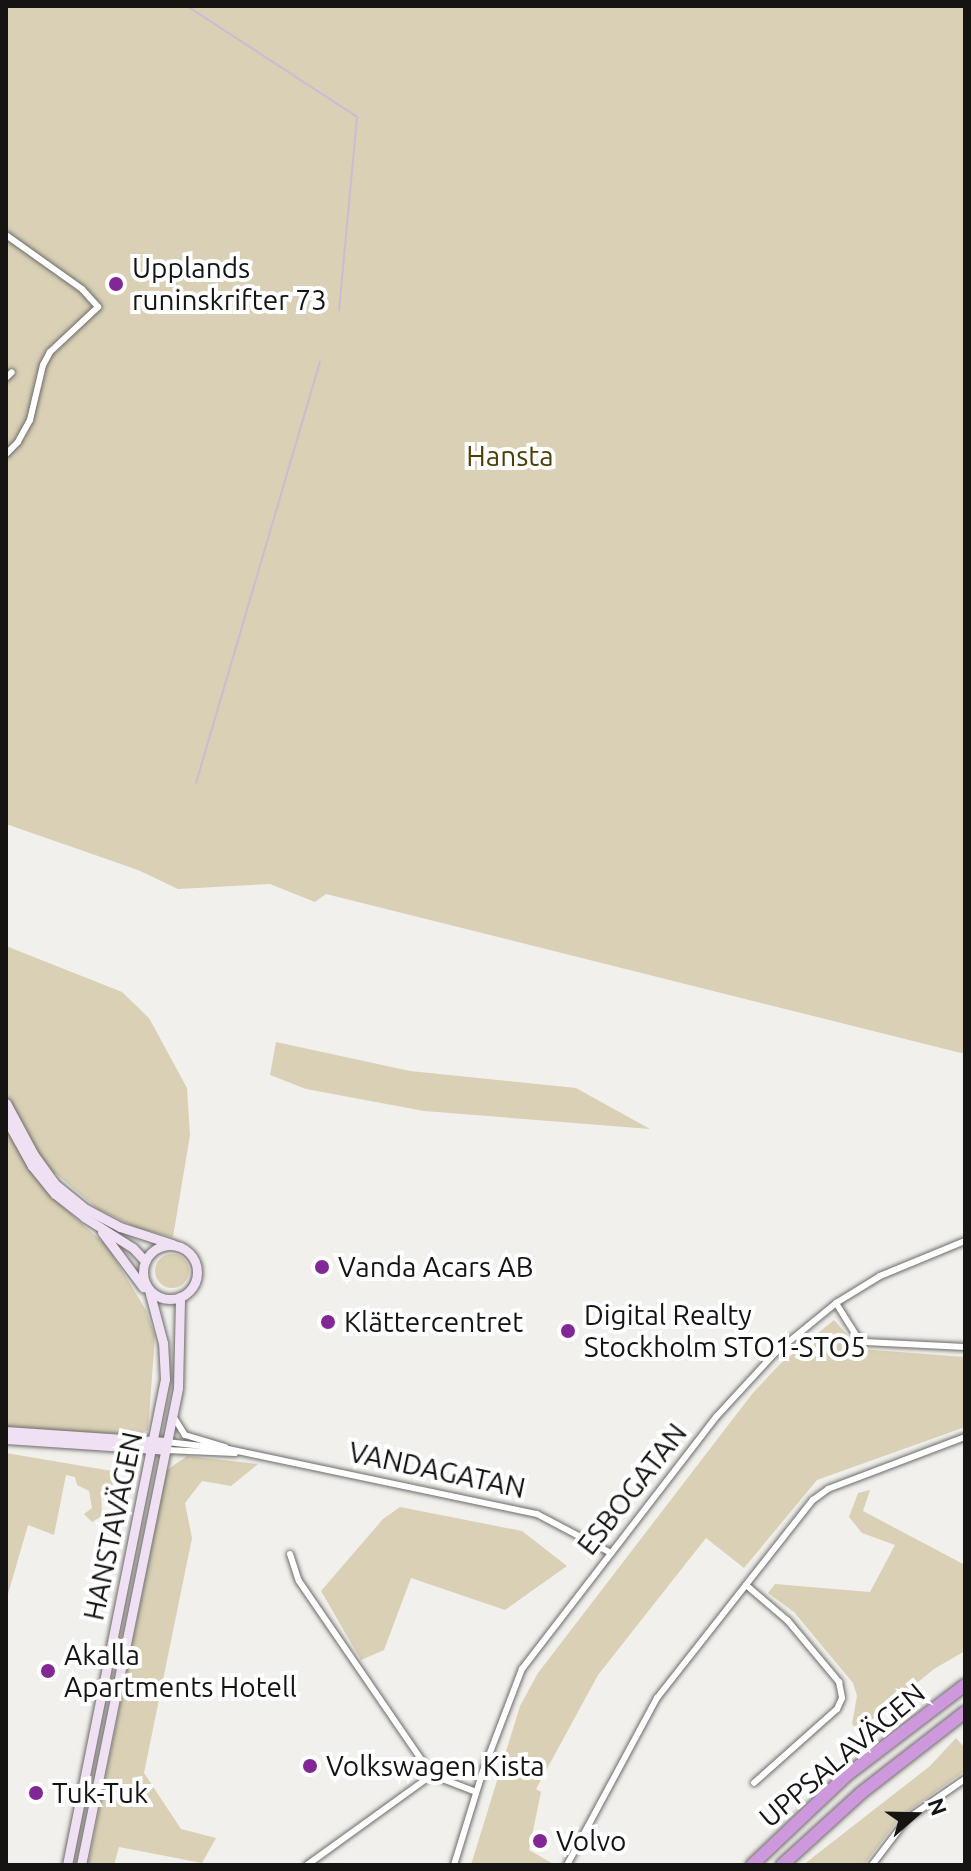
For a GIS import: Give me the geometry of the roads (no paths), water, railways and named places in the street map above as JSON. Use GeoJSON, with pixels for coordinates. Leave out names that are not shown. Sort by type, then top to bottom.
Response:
{"type":"FeatureCollection","features":[{"type":"Feature","properties":{"kind":"highway","name":"UPPSALAVÄGEN"},"geometry":{"type":"LineString","coordinates":[[752,1865],[847,1775],[965,1685]]}},
{"type":"Feature","properties":{"kind":"highway","name":"UPPSALAVÄGEN"},"geometry":{"type":"LineString","coordinates":[[782,1865],[861,1793],[965,1712]]}},
{"type":"Feature","properties":{"kind":"main road"},"geometry":{"type":"LineString","coordinates":[[6,1103],[34,1155],[55,1184],[86,1209],[120,1227],[172,1244],[190,1253],[197,1265],[193,1288],[180,1297],[164,1298],[149,1290],[143,1276],[145,1261],[156,1249],[172,1244]]}},
{"type":"Feature","properties":{"kind":"main road"},"geometry":{"type":"LineString","coordinates":[[6,1119],[32,1166],[55,1194],[98,1227],[123,1240],[145,1261]]}},
{"type":"Feature","properties":{"kind":"main road"},"geometry":{"type":"LineString","coordinates":[[98,1227],[125,1260],[155,1307]]}},
{"type":"Feature","properties":{"kind":"main road","name":"HANSTAVÄGEN"},"geometry":{"type":"LineString","coordinates":[[67,1865],[152,1445],[165,1362],[149,1290]]}},
{"type":"Feature","properties":{"kind":"main road","name":"HANSTAVÄGEN"},"geometry":{"type":"LineString","coordinates":[[81,1865],[173,1416],[181,1366],[177,1311],[180,1297]]}},
{"type":"Feature","properties":{"kind":"main road"},"geometry":{"type":"LineString","coordinates":[[6,1431],[166,1446]]}},
{"type":"Feature","properties":{"kind":"main road"},"geometry":{"type":"LineString","coordinates":[[6,1439],[152,1445]]}},
{"type":"Feature","properties":{"kind":"street"},"geometry":{"type":"LineString","coordinates":[[6,235],[82,289],[98,307],[50,352],[43,365],[30,420],[18,442],[6,454]]}},
{"type":"Feature","properties":{"kind":"street"},"geometry":{"type":"LineString","coordinates":[[6,378],[12,372]]}},
{"type":"Feature","properties":{"kind":"street","name":"ESBOGATAN"},"geometry":{"type":"LineString","coordinates":[[454,1865],[476,1792],[522,1669],[609,1552],[743,1385],[798,1332],[836,1303],[880,1276],[965,1241]]}},
{"type":"Feature","properties":{"kind":"street"},"geometry":{"type":"LineString","coordinates":[[836,1303],[865,1342],[965,1347]]}},
{"type":"Feature","properties":{"kind":"street","name":"VANDAGATAN"},"geometry":{"type":"LineString","coordinates":[[173,1416],[185,1435],[217,1442],[228,1449]]}},
{"type":"Feature","properties":{"kind":"street"},"geometry":{"type":"LineString","coordinates":[[567,1865],[657,1698],[813,1500],[828,1489],[965,1437]]}},
{"type":"Feature","properties":{"kind":"street","name":"VANDAGATAN"},"geometry":{"type":"LineString","coordinates":[[166,1446],[228,1449],[537,1514],[609,1552]]}},
{"type":"Feature","properties":{"kind":"street","name":"VANDAGATAN"},"geometry":{"type":"LineString","coordinates":[[166,1446],[247,1453]]}},
{"type":"Feature","properties":{"kind":"street"},"geometry":{"type":"LineString","coordinates":[[290,1554],[299,1581],[432,1775],[476,1792]]}},
{"type":"Feature","properties":{"kind":"street"},"geometry":{"type":"LineString","coordinates":[[746,1585],[788,1621],[839,1682],[842,1698],[837,1709],[754,1783]]}},
{"type":"Feature","properties":{"kind":"street"},"geometry":{"type":"LineString","coordinates":[[307,1865],[432,1775]]}},
{"type":"Feature","properties":{"kind":"street"},"geometry":{"type":"LineString","coordinates":[[872,1865],[907,1819],[965,1779]]}},
{"type":"Feature","properties":{"kind":"waterway"},"geometry":{"type":"LineString","coordinates":[[187,6],[357,117],[339,310]]}},
{"type":"Feature","properties":{"kind":"waterway"},"geometry":{"type":"LineString","coordinates":[[196,783],[320,362]]}},
{"type":"Feature","properties":{"kind":"place","name":"Upplands runinskrifter 73"},"geometry":{"type":"Point","coordinates":[116,284]}},
{"type":"Feature","properties":{"kind":"place","name":"Vanda Acars AB"},"geometry":{"type":"Point","coordinates":[322,1267]}},
{"type":"Feature","properties":{"kind":"place","name":"Klättercentret"},"geometry":{"type":"Point","coordinates":[328,1322]}},
{"type":"Feature","properties":{"kind":"place","name":"Digital Realty Stockholm STO1-STO5"},"geometry":{"type":"Point","coordinates":[568,1331]}},
{"type":"Feature","properties":{"kind":"place","name":"Akalla Apartments Hotell"},"geometry":{"type":"Point","coordinates":[48,1671]}},
{"type":"Feature","properties":{"kind":"place","name":"Volkswagen Kista"},"geometry":{"type":"Point","coordinates":[310,1766]}},
{"type":"Feature","properties":{"kind":"place","name":"Tuk-Tuk"},"geometry":{"type":"Point","coordinates":[36,1793]}},
{"type":"Feature","properties":{"kind":"place","name":"Volvo"},"geometry":{"type":"Point","coordinates":[540,1841]}},
{"type":"Feature","properties":{"kind":"park label","name":"Hansta"},"geometry":{"type":"Point","coordinates":[510,456]}}]}
